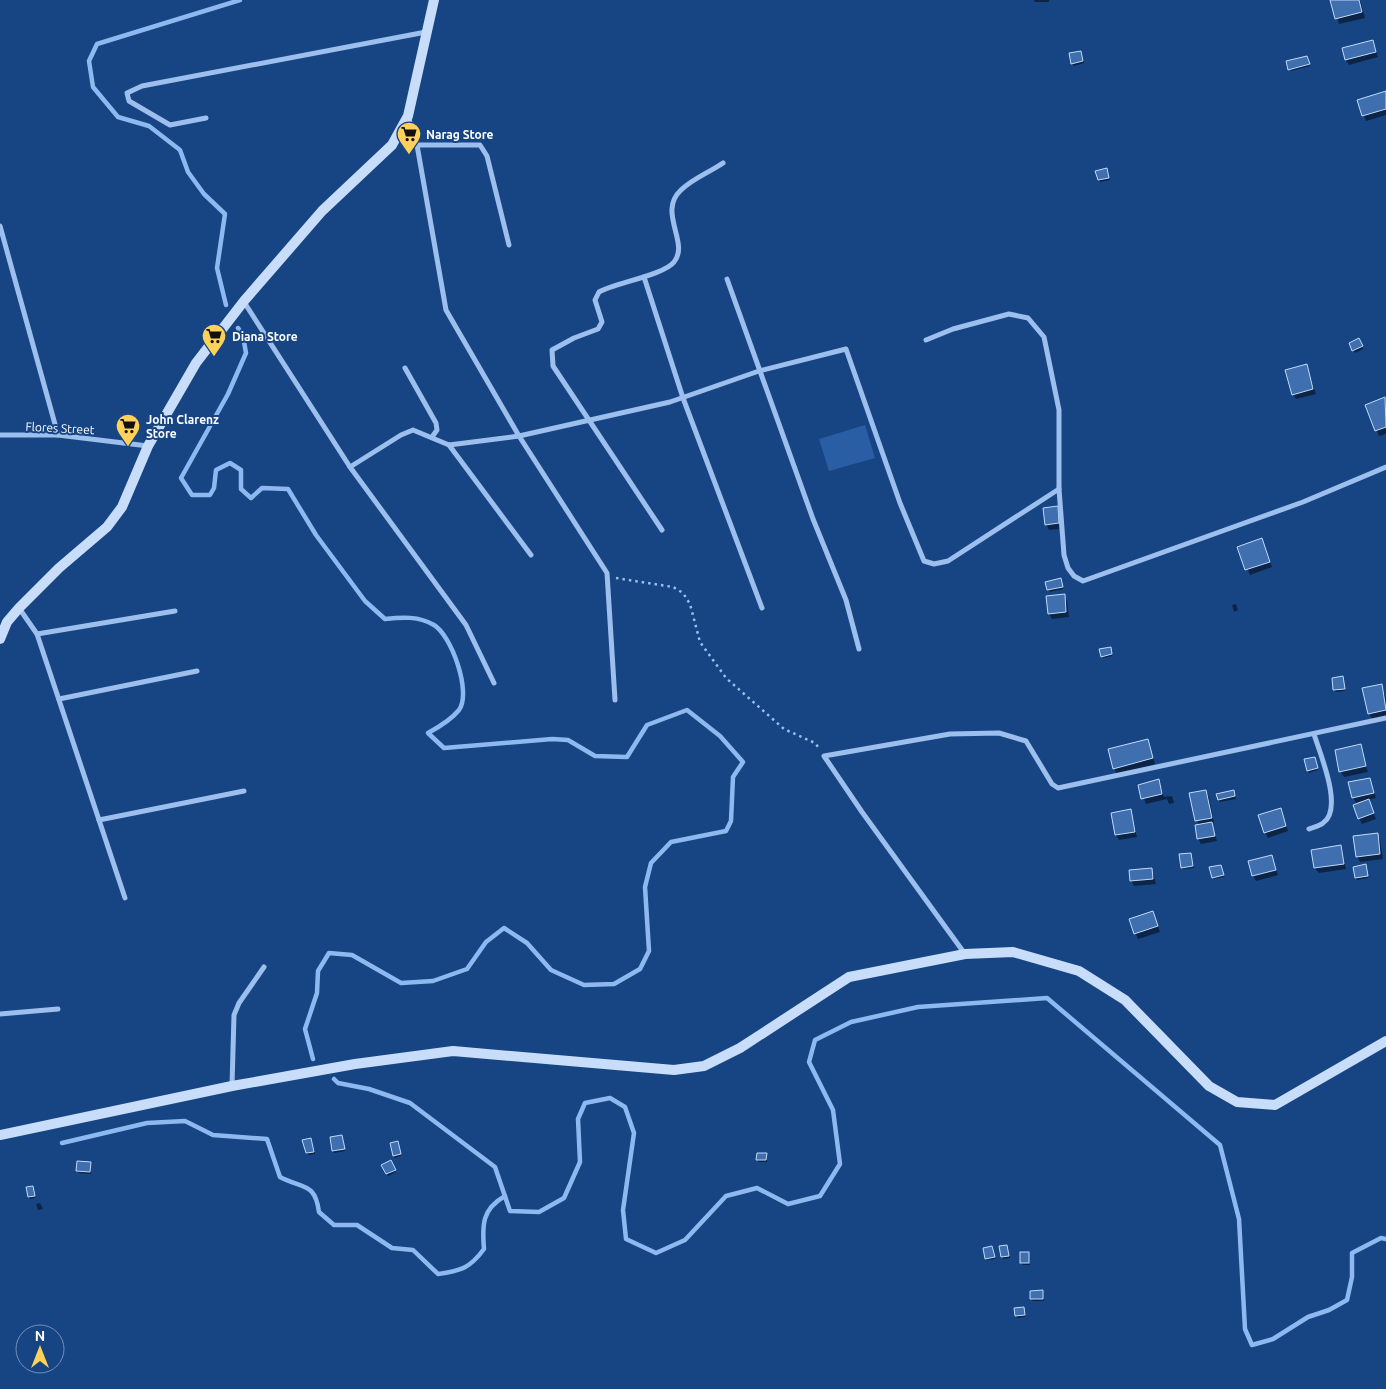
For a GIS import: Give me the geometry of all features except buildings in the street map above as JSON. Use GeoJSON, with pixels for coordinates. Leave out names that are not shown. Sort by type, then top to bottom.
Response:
{"type":"FeatureCollection","features":[{"type":"Feature","properties":{"kind":"street"},"geometry":{"type":"LineString","coordinates":[[0,639],[7,622],[19,608],[59,568],[107,527],[122,507],[148,446],[196,363],[244,302],[322,211],[392,145],[408,116],[434,0]]}},
{"type":"Feature","properties":{"kind":"street"},"geometry":{"type":"LineString","coordinates":[[206,118],[170,125],[129,101],[127,93],[142,86],[426,32]]}},
{"type":"Feature","properties":{"kind":"street"},"geometry":{"type":"LineString","coordinates":[[408,116],[417,145],[446,310],[519,436],[607,573],[615,700]]}},
{"type":"Feature","properties":{"kind":"street"},"geometry":{"type":"LineString","coordinates":[[417,145],[480,145],[487,156],[509,245]]}},
{"type":"Feature","properties":{"kind":"street"},"geometry":{"type":"LineString","coordinates":[[662,530],[553,366],[552,350],[574,338],[598,329],[602,322],[595,300],[599,292],[644,277],[673,264],[679,252],[671,208],[680,191],[723,163]]}},
{"type":"Feature","properties":{"kind":"street"},"geometry":{"type":"LineString","coordinates":[[0,226],[58,435]]}},
{"type":"Feature","properties":{"kind":"street"},"geometry":{"type":"LineString","coordinates":[[644,277],[683,398],[762,608]]}},
{"type":"Feature","properties":{"kind":"street"},"geometry":{"type":"LineString","coordinates":[[727,279],[813,519],[846,600],[858,649]]}},
{"type":"Feature","properties":{"kind":"street"},"geometry":{"type":"LineString","coordinates":[[244,302],[350,467],[466,625],[494,683]]}},
{"type":"Feature","properties":{"kind":"street"},"geometry":{"type":"LineString","coordinates":[[926,340],[1009,314],[1028,318],[1044,338],[1059,410],[1059,489],[1064,555],[1068,568],[1074,576],[1083,581],[1304,502],[1386,467]]}},
{"type":"Feature","properties":{"kind":"street"},"geometry":{"type":"LineString","coordinates":[[449,445],[519,436],[683,398],[759,372],[846,349],[900,503],[924,561],[934,564],[948,561],[1059,489]]}},
{"type":"Feature","properties":{"kind":"street"},"geometry":{"type":"LineString","coordinates":[[405,368],[436,423],[436,430],[432,437]]}},
{"type":"Feature","properties":{"kind":"street"},"geometry":{"type":"LineString","coordinates":[[350,467],[400,435],[413,430],[449,445],[531,555]]}},
{"type":"Feature","properties":{"kind":"street","name":"Flores Street"},"geometry":{"type":"LineString","coordinates":[[0,435],[58,435],[148,446]]}},
{"type":"Feature","properties":{"kind":"street"},"geometry":{"type":"LineString","coordinates":[[19,608],[37,634],[125,898]]}},
{"type":"Feature","properties":{"kind":"street"},"geometry":{"type":"LineString","coordinates":[[37,634],[175,611]]}},
{"type":"Feature","properties":{"kind":"street"},"geometry":{"type":"LineString","coordinates":[[59,699],[197,670]]}},
{"type":"Feature","properties":{"kind":"street"},"geometry":{"type":"LineString","coordinates":[[966,954],[862,812],[824,756],[950,734],[999,733],[1026,741],[1052,784],[1058,788],[1386,718]]}},
{"type":"Feature","properties":{"kind":"street"},"geometry":{"type":"LineString","coordinates":[[1309,829],[1324,823],[1330,814],[1333,801],[1314,734]]}},
{"type":"Feature","properties":{"kind":"street"},"geometry":{"type":"LineString","coordinates":[[99,820],[244,791]]}},
{"type":"Feature","properties":{"kind":"street"},"geometry":{"type":"LineString","coordinates":[[0,1135],[232,1086],[356,1064],[453,1051],[674,1070],[704,1066],[740,1048],[849,977],[966,954],[1013,952],[1079,970],[1125,1000],[1209,1086],[1237,1102],[1275,1105],[1386,1041]]}},
{"type":"Feature","properties":{"kind":"street"},"geometry":{"type":"LineString","coordinates":[[232,1086],[234,1016],[239,1003],[264,967]]}},
{"type":"Feature","properties":{"kind":"street"},"geometry":{"type":"LineString","coordinates":[[0,1014],[58,1009]]}},
{"type":"Feature","properties":{"kind":"path"},"geometry":{"type":"LineString","coordinates":[[607,573],[617,578],[673,587],[683,593],[690,604],[700,642],[726,678],[784,729],[815,743],[824,756]]}},
{"type":"Feature","properties":{"kind":"shaded area"},"geometry":{"type":"Polygon","coordinates":[[[865,425],[875,458],[829,471],[819,439],[865,425]]]}},
{"type":"Feature","properties":{"kind":"waterway"},"geometry":{"type":"LineString","coordinates":[[226,305],[217,268],[225,214],[204,194],[188,172],[180,150],[149,126],[118,117],[93,87],[89,61],[97,44],[240,0]]}},
{"type":"Feature","properties":{"kind":"waterway"},"geometry":{"type":"LineString","coordinates":[[238,328],[243,336],[246,353],[228,394],[181,478],[192,495],[210,495],[214,488],[216,470],[230,463],[241,470],[241,489],[251,498],[262,488],[288,489],[316,535],[365,601],[385,619],[416,619],[428,622],[440,631],[447,640],[458,664],[463,691],[462,702],[456,714],[441,726],[428,733],[444,748],[552,739],[568,740],[595,756],[627,757],[647,725],[687,710],[720,736],[743,762],[733,777],[731,821],[726,831],[671,842],[651,863],[645,887],[649,951],[640,969],[614,984],[584,985],[551,970],[527,943],[504,928],[486,942],[467,969],[433,981],[401,983],[352,955],[329,953],[318,971],[317,993],[305,1029],[313,1059]]}},
{"type":"Feature","properties":{"kind":"waterway"},"geometry":{"type":"LineString","coordinates":[[334,1079],[338,1083],[369,1089],[410,1103],[495,1167],[510,1211],[539,1212],[564,1198],[580,1162],[578,1119],[585,1103],[610,1098],[625,1107],[634,1133],[623,1210],[626,1239],[656,1253],[685,1240],[726,1196],[757,1188],[788,1204],[820,1196],[840,1164],[833,1110],[809,1062],[815,1040],[851,1022],[918,1007],[1047,998],[1220,1145],[1239,1219],[1245,1329],[1252,1345],[1273,1339],[1308,1317],[1329,1310],[1347,1300],[1352,1277],[1352,1253],[1381,1238],[1386,1239]]}},
{"type":"Feature","properties":{"kind":"waterway"},"geometry":{"type":"LineString","coordinates":[[62,1143],[147,1123],[185,1121],[213,1135],[267,1139],[280,1177],[311,1191],[317,1202],[319,1212],[334,1225],[357,1225],[392,1248],[413,1250],[438,1274],[453,1272],[464,1267],[479,1255],[484,1249],[483,1232],[485,1218],[492,1206],[505,1196]]}},
{"type":"Feature","properties":{"kind":"place","name":"Narag Store"},"geometry":{"type":"Point","coordinates":[409,155]}},
{"type":"Feature","properties":{"kind":"place","name":"Diana Store"},"geometry":{"type":"Point","coordinates":[214,357]}},
{"type":"Feature","properties":{"kind":"place","name":"John Clarenz Store"},"geometry":{"type":"Point","coordinates":[128,447]}}]}
